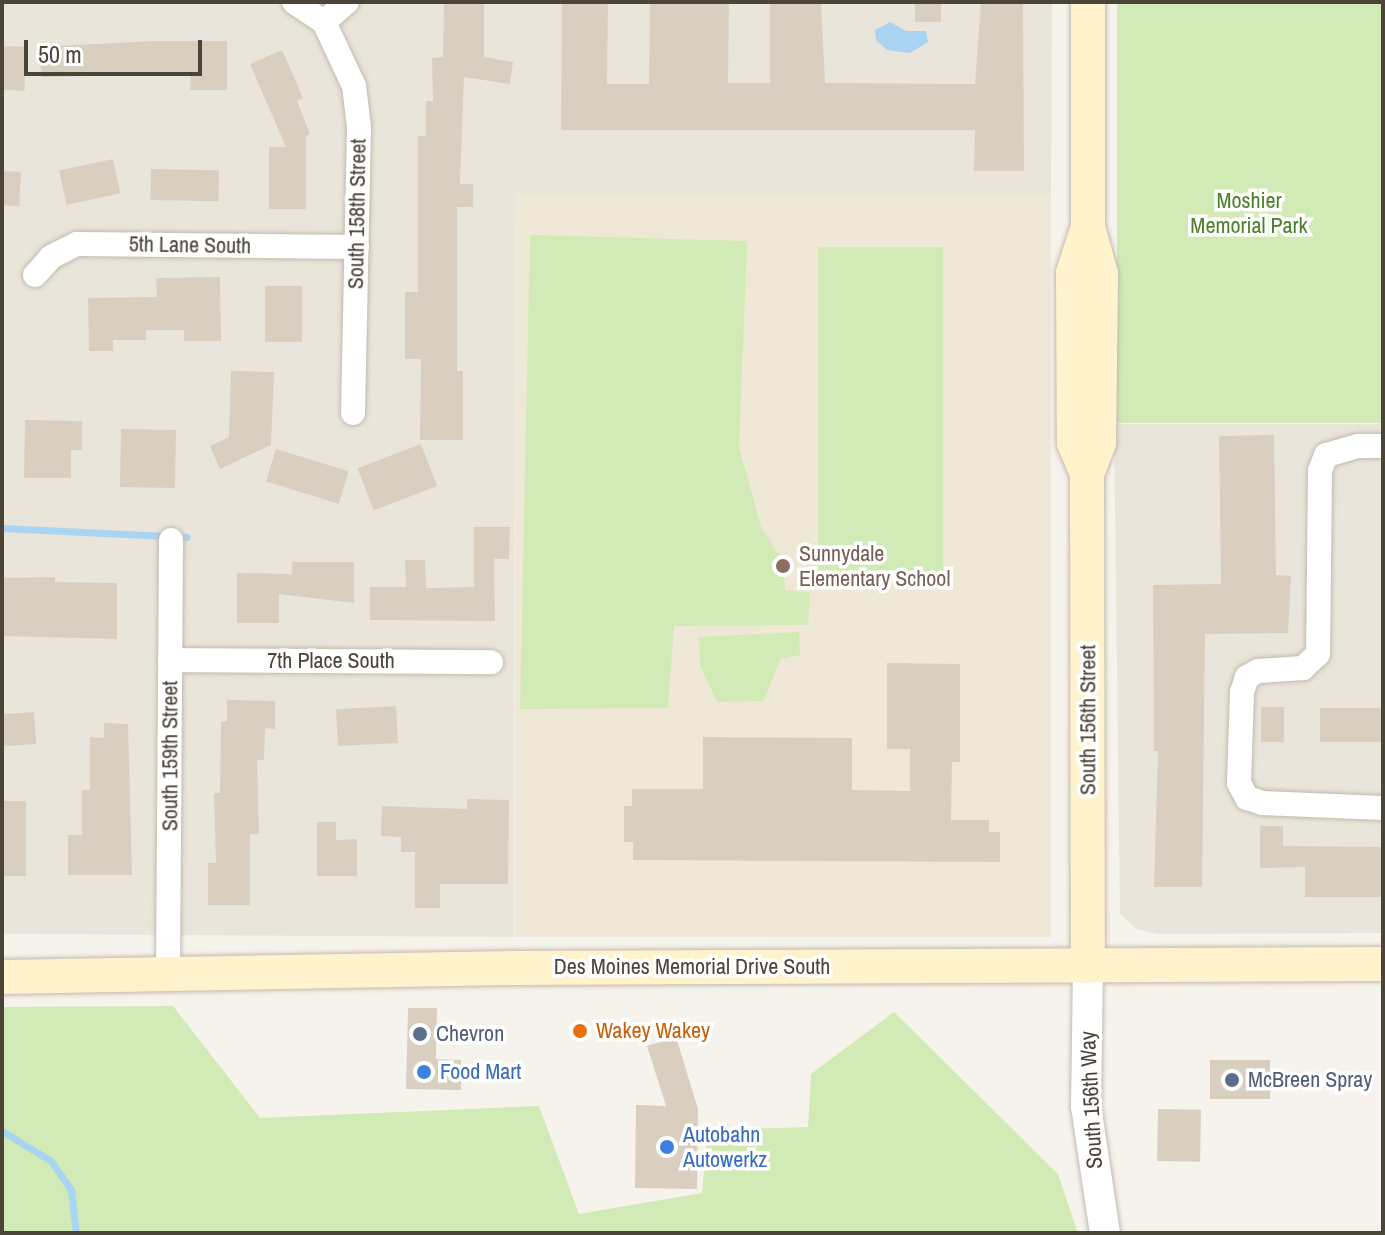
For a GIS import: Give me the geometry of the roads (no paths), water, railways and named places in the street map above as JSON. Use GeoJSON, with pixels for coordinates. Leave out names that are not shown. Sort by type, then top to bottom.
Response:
{"type":"FeatureCollection","features":[{"type":"Feature","properties":{"kind":"main road","name":"South 156th Street"},"geometry":{"type":"LineString","coordinates":[[1088,2],[1088,227],[1101,274],[1099,443],[1087,474],[1088,966]]}},
{"type":"Feature","properties":{"kind":"main road","name":"Des Moines Memorial Drive South"},"geometry":{"type":"LineString","coordinates":[[2,977],[168,973],[1383,964]]}},
{"type":"Feature","properties":{"kind":"street"},"geometry":{"type":"LineString","coordinates":[[294,2],[324,22],[347,2]]}},
{"type":"Feature","properties":{"kind":"street","name":"South 158th Street"},"geometry":{"type":"LineString","coordinates":[[324,22],[354,86],[359,127],[353,413]]}},
{"type":"Feature","properties":{"kind":"street","name":"5th Lane South"},"geometry":{"type":"LineString","coordinates":[[35,275],[51,257],[77,244],[357,247]]}},
{"type":"Feature","properties":{"kind":"street"},"geometry":{"type":"LineString","coordinates":[[1383,446],[1358,446],[1326,455],[1320,471],[1318,654],[1303,668],[1258,671],[1247,677],[1239,783],[1247,798],[1262,803],[1383,808]]}},
{"type":"Feature","properties":{"kind":"street","name":"South 159th Street"},"geometry":{"type":"LineString","coordinates":[[168,973],[171,540]]}},
{"type":"Feature","properties":{"kind":"street","name":"7th Place South"},"geometry":{"type":"LineString","coordinates":[[170,660],[491,662]]}},
{"type":"Feature","properties":{"kind":"street","name":"South 156th Way"},"geometry":{"type":"LineString","coordinates":[[1088,966],[1087,1118],[1105,1233]]}},
{"type":"Feature","properties":{"kind":"water"},"geometry":{"type":"Polygon","coordinates":[[[890,22],[906,31],[926,31],[928,42],[910,53],[887,50],[876,40],[875,30],[890,22]]]}},
{"type":"Feature","properties":{"kind":"waterway"},"geometry":{"type":"LineString","coordinates":[[2,528],[187,537]]}},
{"type":"Feature","properties":{"kind":"waterway"},"geometry":{"type":"LineString","coordinates":[[2,1131],[51,1161],[71,1190],[76,1233]]}},
{"type":"Feature","properties":{"kind":"place","name":"Sunnydale Elementary School"},"geometry":{"type":"Point","coordinates":[783,566]}},
{"type":"Feature","properties":{"kind":"place","name":"Wakey Wakey"},"geometry":{"type":"Point","coordinates":[580,1031]}},
{"type":"Feature","properties":{"kind":"place","name":"Chevron"},"geometry":{"type":"Point","coordinates":[420,1034]}},
{"type":"Feature","properties":{"kind":"place","name":"Food Mart"},"geometry":{"type":"Point","coordinates":[424,1072]}},
{"type":"Feature","properties":{"kind":"place","name":"McBreen Spray"},"geometry":{"type":"Point","coordinates":[1232,1080]}},
{"type":"Feature","properties":{"kind":"place","name":"Autobahn Autowerkz"},"geometry":{"type":"Point","coordinates":[667,1147]}},
{"type":"Feature","properties":{"kind":"park label","name":"Moshier Memorial Park"},"geometry":{"type":"Point","coordinates":[1249,212]}}]}
